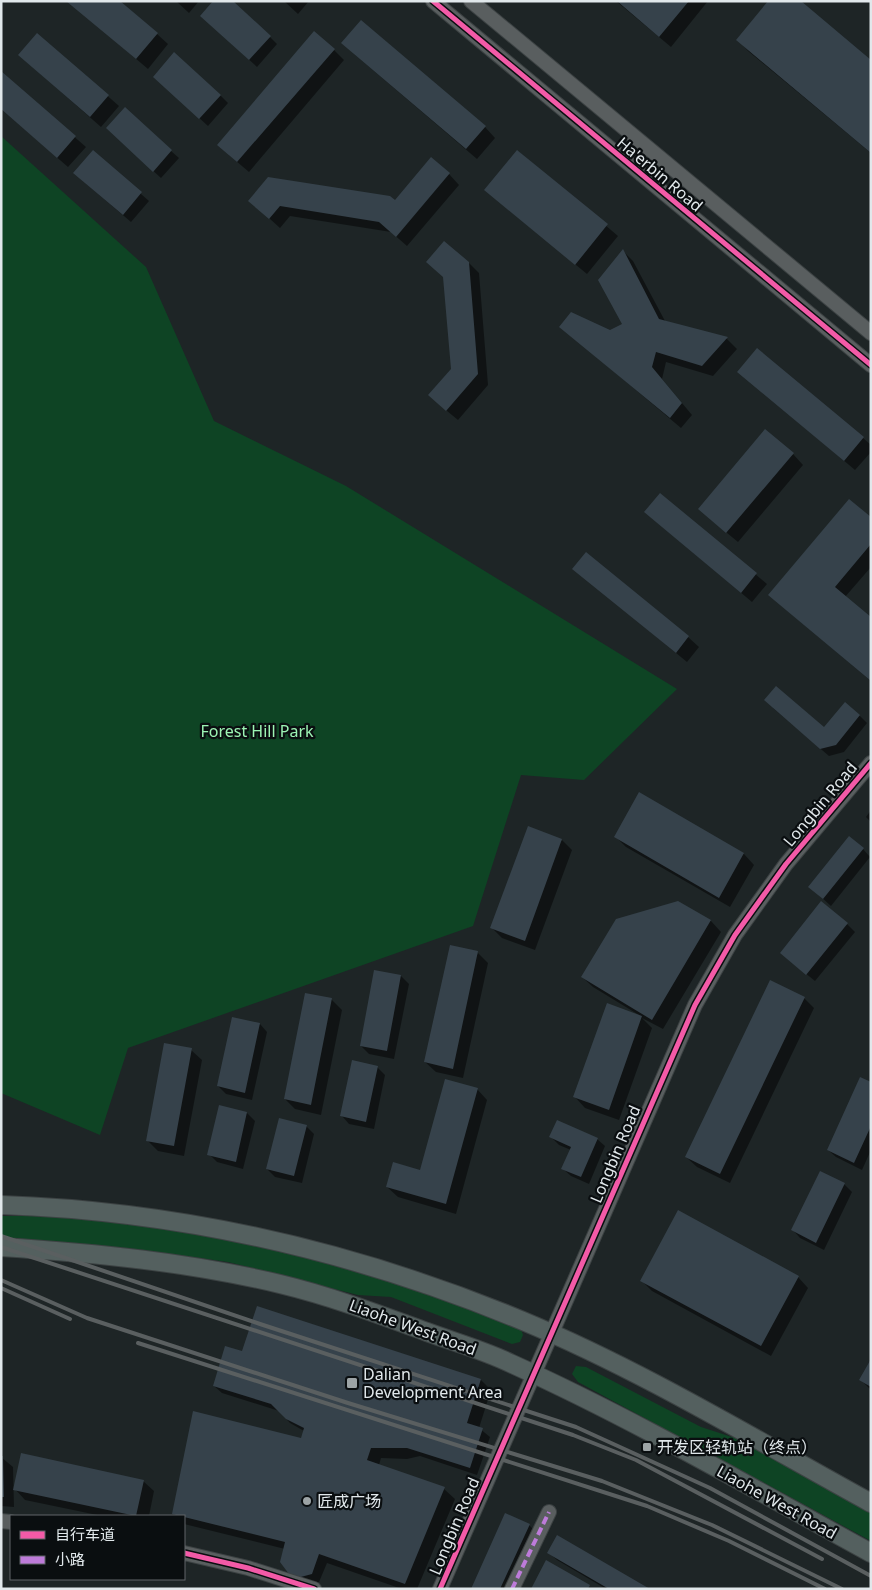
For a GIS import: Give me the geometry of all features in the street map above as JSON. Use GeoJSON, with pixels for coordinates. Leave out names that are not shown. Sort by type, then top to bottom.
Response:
{"type":"FeatureCollection","features":[{"type":"Feature","properties":{"kind":"main road"},"geometry":{"type":"LineString","coordinates":[[1,1205],[123,1213],[201,1225],[293,1245],[456,1294],[551,1334],[658,1386],[871,1502]]}},
{"type":"Feature","properties":{"kind":"main road","name":"Liaohe West Road"},"geometry":{"type":"LineString","coordinates":[[1,1247],[112,1256],[191,1266],[281,1284],[357,1306],[509,1362],[534,1374],[637,1426],[871,1553]]}},
{"type":"Feature","properties":{"kind":"street","name":"Ha'erbin Road"},"geometry":{"type":"LineString","coordinates":[[433,1],[871,365]]}},
{"type":"Feature","properties":{"kind":"street","name":"Ha'erbin Road"},"geometry":{"type":"LineString","coordinates":[[471,1],[871,333]]}},
{"type":"Feature","properties":{"kind":"street","name":"Longbin Road"},"geometry":{"type":"LineString","coordinates":[[440,1589],[694,1005],[735,935],[786,864],[871,764]]}},
{"type":"Feature","properties":{"kind":"street"},"geometry":{"type":"LineString","coordinates":[[512,1589],[549,1512]]}},
{"type":"Feature","properties":{"kind":"street"},"geometry":{"type":"LineString","coordinates":[[185,1553],[248,1568],[314,1589]]}},
{"type":"Feature","properties":{"kind":"green space","name":"Forest Hill Park"},"geometry":{"type":"Polygon","coordinates":[[[1,136],[146,267],[214,421],[346,486],[677,689],[584,780],[521,775],[473,926],[128,1048],[100,1135],[1,1093],[1,136]]]}},
{"type":"Feature","properties":{"kind":"green space"},"geometry":{"type":"Polygon","coordinates":[[[1,1216],[56,1216],[97,1219],[247,1244],[340,1267],[431,1296],[521,1329],[523,1335],[520,1342],[512,1344],[391,1297],[358,1295],[228,1262],[135,1249],[1,1239],[1,1216]]]}},
{"type":"Feature","properties":{"kind":"green space"},"geometry":{"type":"Polygon","coordinates":[[[576,1366],[586,1367],[701,1427],[738,1439],[871,1512],[871,1541],[578,1382],[572,1374],[576,1366]]]}},
{"type":"Feature","properties":{"kind":"building"},"geometry":{"type":"Polygon","coordinates":[[[66,1],[120,1],[158,33],[136,59],[66,1]]]}},
{"type":"Feature","properties":{"kind":"building"},"geometry":{"type":"Polygon","coordinates":[[[213,1],[233,1],[271,36],[249,60],[200,16],[213,1]]]}},
{"type":"Feature","properties":{"kind":"building"},"geometry":{"type":"Polygon","coordinates":[[[617,1],[689,1],[659,37],[617,1]]]}},
{"type":"Feature","properties":{"kind":"building"},"geometry":{"type":"Polygon","coordinates":[[[768,1],[801,1],[871,60],[871,153],[736,40],[768,1]]]}},
{"type":"Feature","properties":{"kind":"building"},"geometry":{"type":"Polygon","coordinates":[[[361,20],[486,126],[466,149],[341,43],[361,20]]]}},
{"type":"Feature","properties":{"kind":"building"},"geometry":{"type":"Polygon","coordinates":[[[314,31],[335,49],[237,162],[217,145],[314,31]]]}},
{"type":"Feature","properties":{"kind":"building"},"geometry":{"type":"Polygon","coordinates":[[[37,33],[109,95],[90,117],[18,55],[37,33]]]}},
{"type":"Feature","properties":{"kind":"building"},"geometry":{"type":"Polygon","coordinates":[[[174,52],[221,95],[199,119],[153,77],[174,52]]]}},
{"type":"Feature","properties":{"kind":"building"},"geometry":{"type":"Polygon","coordinates":[[[1,71],[76,136],[57,158],[1,109],[1,71]]]}},
{"type":"Feature","properties":{"kind":"building"},"geometry":{"type":"Polygon","coordinates":[[[125,107],[172,150],[153,172],[106,128],[125,107]]]}},
{"type":"Feature","properties":{"kind":"building"},"geometry":{"type":"Polygon","coordinates":[[[93,150],[142,192],[123,215],[73,173],[93,150]]]}},
{"type":"Feature","properties":{"kind":"building"},"geometry":{"type":"Polygon","coordinates":[[[517,150],[608,224],[575,265],[484,190],[517,150]]]}},
{"type":"Feature","properties":{"kind":"building"},"geometry":{"type":"Polygon","coordinates":[[[431,157],[450,173],[396,237],[379,222],[280,206],[269,219],[248,201],[268,177],[390,196],[395,200],[431,157]]]}},
{"type":"Feature","properties":{"kind":"building"},"geometry":{"type":"Polygon","coordinates":[[[444,241],[469,262],[478,374],[446,411],[428,395],[451,369],[443,277],[426,262],[444,241]]]}},
{"type":"Feature","properties":{"kind":"building"},"geometry":{"type":"Polygon","coordinates":[[[623,249],[659,319],[728,337],[702,366],[656,352],[652,367],[682,403],[670,418],[559,327],[571,312],[610,330],[622,324],[598,280],[623,249]]]}},
{"type":"Feature","properties":{"kind":"building"},"geometry":{"type":"Polygon","coordinates":[[[757,348],[864,437],[844,461],[737,372],[757,348]]]}},
{"type":"Feature","properties":{"kind":"building"},"geometry":{"type":"Polygon","coordinates":[[[765,429],[794,453],[726,533],[698,509],[765,429]]]}},
{"type":"Feature","properties":{"kind":"building"},"geometry":{"type":"Polygon","coordinates":[[[660,493],[757,573],[741,593],[644,512],[660,493]]]}},
{"type":"Feature","properties":{"kind":"building"},"geometry":{"type":"Polygon","coordinates":[[[849,499],[871,517],[871,544],[835,587],[871,617],[871,681],[768,595],[849,499]]]}},
{"type":"Feature","properties":{"kind":"building"},"geometry":{"type":"Polygon","coordinates":[[[586,552],[689,636],[676,653],[572,569],[586,552]]]}},
{"type":"Feature","properties":{"kind":"building"},"geometry":{"type":"Polygon","coordinates":[[[776,686],[824,727],[845,702],[860,715],[836,745],[820,749],[764,700],[776,686]]]}},
{"type":"Feature","properties":{"kind":"building"},"geometry":{"type":"Polygon","coordinates":[[[639,792],[744,853],[719,898],[614,837],[639,792]]]}},
{"type":"Feature","properties":{"kind":"building"},"geometry":{"type":"Polygon","coordinates":[[[528,826],[562,839],[525,941],[490,928],[528,826]]]}},
{"type":"Feature","properties":{"kind":"building"},"geometry":{"type":"Polygon","coordinates":[[[849,836],[864,848],[823,899],[808,887],[849,836]]]}},
{"type":"Feature","properties":{"kind":"building"},"geometry":{"type":"Polygon","coordinates":[[[678,901],[711,920],[652,1020],[581,977],[616,919],[678,901]]]}},
{"type":"Feature","properties":{"kind":"building"},"geometry":{"type":"Polygon","coordinates":[[[821,901],[848,923],[806,975],[780,953],[821,901]]]}},
{"type":"Feature","properties":{"kind":"building"},"geometry":{"type":"Polygon","coordinates":[[[450,945],[478,951],[453,1069],[424,1062],[450,945]]]}},
{"type":"Feature","properties":{"kind":"building"},"geometry":{"type":"Polygon","coordinates":[[[374,970],[401,975],[387,1051],[360,1046],[374,970]]]}},
{"type":"Feature","properties":{"kind":"building"},"geometry":{"type":"Polygon","coordinates":[[[770,980],[805,997],[720,1174],[685,1157],[770,980]]]}},
{"type":"Feature","properties":{"kind":"building"},"geometry":{"type":"Polygon","coordinates":[[[305,993],[332,998],[311,1105],[284,1099],[305,993]]]}},
{"type":"Feature","properties":{"kind":"building"},"geometry":{"type":"Polygon","coordinates":[[[607,1003],[642,1016],[609,1110],[573,1097],[607,1003]]]}},
{"type":"Feature","properties":{"kind":"building"},"geometry":{"type":"Polygon","coordinates":[[[232,1017],[260,1023],[245,1093],[217,1086],[232,1017]]]}},
{"type":"Feature","properties":{"kind":"building"},"geometry":{"type":"Polygon","coordinates":[[[164,1043],[192,1048],[174,1146],[146,1141],[164,1043]]]}},
{"type":"Feature","properties":{"kind":"building"},"geometry":{"type":"Polygon","coordinates":[[[352,1060],[378,1066],[366,1122],[340,1116],[352,1060]]]}},
{"type":"Feature","properties":{"kind":"building"},"geometry":{"type":"Polygon","coordinates":[[[860,1077],[871,1082],[871,1126],[854,1163],[827,1150],[860,1077]]]}},
{"type":"Feature","properties":{"kind":"building"},"geometry":{"type":"Polygon","coordinates":[[[445,1079],[478,1088],[446,1204],[386,1187],[393,1162],[420,1170],[445,1079]]]}},
{"type":"Feature","properties":{"kind":"building"},"geometry":{"type":"Polygon","coordinates":[[[219,1105],[247,1112],[236,1162],[207,1155],[219,1105]]]}},
{"type":"Feature","properties":{"kind":"building"},"geometry":{"type":"Polygon","coordinates":[[[279,1118],[307,1125],[294,1176],[266,1169],[279,1118]]]}},
{"type":"Feature","properties":{"kind":"building"},"geometry":{"type":"Polygon","coordinates":[[[557,1120],[598,1138],[581,1177],[561,1169],[571,1147],[549,1137],[557,1120]]]}},
{"type":"Feature","properties":{"kind":"building"},"geometry":{"type":"Polygon","coordinates":[[[820,1171],[845,1183],[816,1243],[791,1230],[820,1171]]]}},
{"type":"Feature","properties":{"kind":"building"},"geometry":{"type":"Polygon","coordinates":[[[678,1210],[799,1276],[761,1346],[640,1281],[678,1210]]]}},
{"type":"Feature","properties":{"kind":"building"},"geometry":{"type":"Polygon","coordinates":[[[257,1306],[481,1379],[467,1423],[483,1428],[470,1468],[407,1448],[371,1448],[367,1460],[445,1487],[405,1584],[319,1554],[312,1574],[297,1578],[289,1574],[280,1562],[285,1542],[185,1517],[185,1515],[172,1514],[193,1411],[301,1438],[304,1428],[286,1419],[271,1404],[213,1386],[225,1346],[242,1351],[257,1306]]]}},
{"type":"Feature","properties":{"kind":"building"},"geometry":{"type":"Polygon","coordinates":[[[871,1359],[871,1387],[859,1380],[871,1359]]]}},
{"type":"Feature","properties":{"kind":"building"},"geometry":{"type":"Polygon","coordinates":[[[21,1453],[144,1480],[136,1515],[13,1490],[21,1453]]]}},
{"type":"Feature","properties":{"kind":"building"},"geometry":{"type":"Polygon","coordinates":[[[1,1456],[3,1456],[4,1497],[1,1497],[1,1456]]]}},
{"type":"Feature","properties":{"kind":"building"},"geometry":{"type":"Polygon","coordinates":[[[505,1513],[530,1524],[500,1589],[471,1589],[505,1513]]]}},
{"type":"Feature","properties":{"kind":"building"},"geometry":{"type":"Polygon","coordinates":[[[557,1535],[650,1589],[609,1589],[547,1553],[557,1535]]]}},
{"type":"Feature","properties":{"kind":"building"},"geometry":{"type":"Polygon","coordinates":[[[546,1560],[590,1585],[588,1589],[531,1589],[546,1560]]]}},
{"type":"Feature","properties":{"kind":"railway"},"geometry":{"type":"LineString","coordinates":[[1,1236],[260,1324],[576,1427],[710,1488],[871,1576]]}},
{"type":"Feature","properties":{"kind":"railway"},"geometry":{"type":"LineString","coordinates":[[1,1247],[573,1435],[636,1460],[822,1559]]}},
{"type":"Feature","properties":{"kind":"railway"},"geometry":{"type":"LineString","coordinates":[[1,1280],[87,1318],[348,1403],[602,1481],[712,1525],[842,1589]]}},
{"type":"Feature","properties":{"kind":"railway"},"geometry":{"type":"LineString","coordinates":[[1,1288],[70,1319]]}},
{"type":"Feature","properties":{"kind":"railway"},"geometry":{"type":"LineString","coordinates":[[138,1343],[647,1506],[729,1541],[825,1589]]}},
{"type":"Feature","properties":{"kind":"marked path"},"geometry":{"type":"LineString","coordinates":[[512,1589],[549,1512]]}},
{"type":"Feature","properties":{"kind":"cycle path"},"geometry":{"type":"LineString","coordinates":[[433,1],[871,365]]}},
{"type":"Feature","properties":{"kind":"cycle path"},"geometry":{"type":"LineString","coordinates":[[440,1589],[695,1005],[735,935],[786,864],[871,763]]}},
{"type":"Feature","properties":{"kind":"cycle path"},"geometry":{"type":"LineString","coordinates":[[185,1553],[248,1568],[314,1589]]}},
{"type":"Feature","properties":{"kind":"place","name":"Dalian Development Area"},"geometry":{"type":"Point","coordinates":[352,1383]}},
{"type":"Feature","properties":{"kind":"place","name":"开发区轻轨站（终点）"},"geometry":{"type":"Point","coordinates":[647,1447]}},
{"type":"Feature","properties":{"kind":"place","name":"匠成广场"},"geometry":{"type":"Point","coordinates":[307,1501]}}]}
